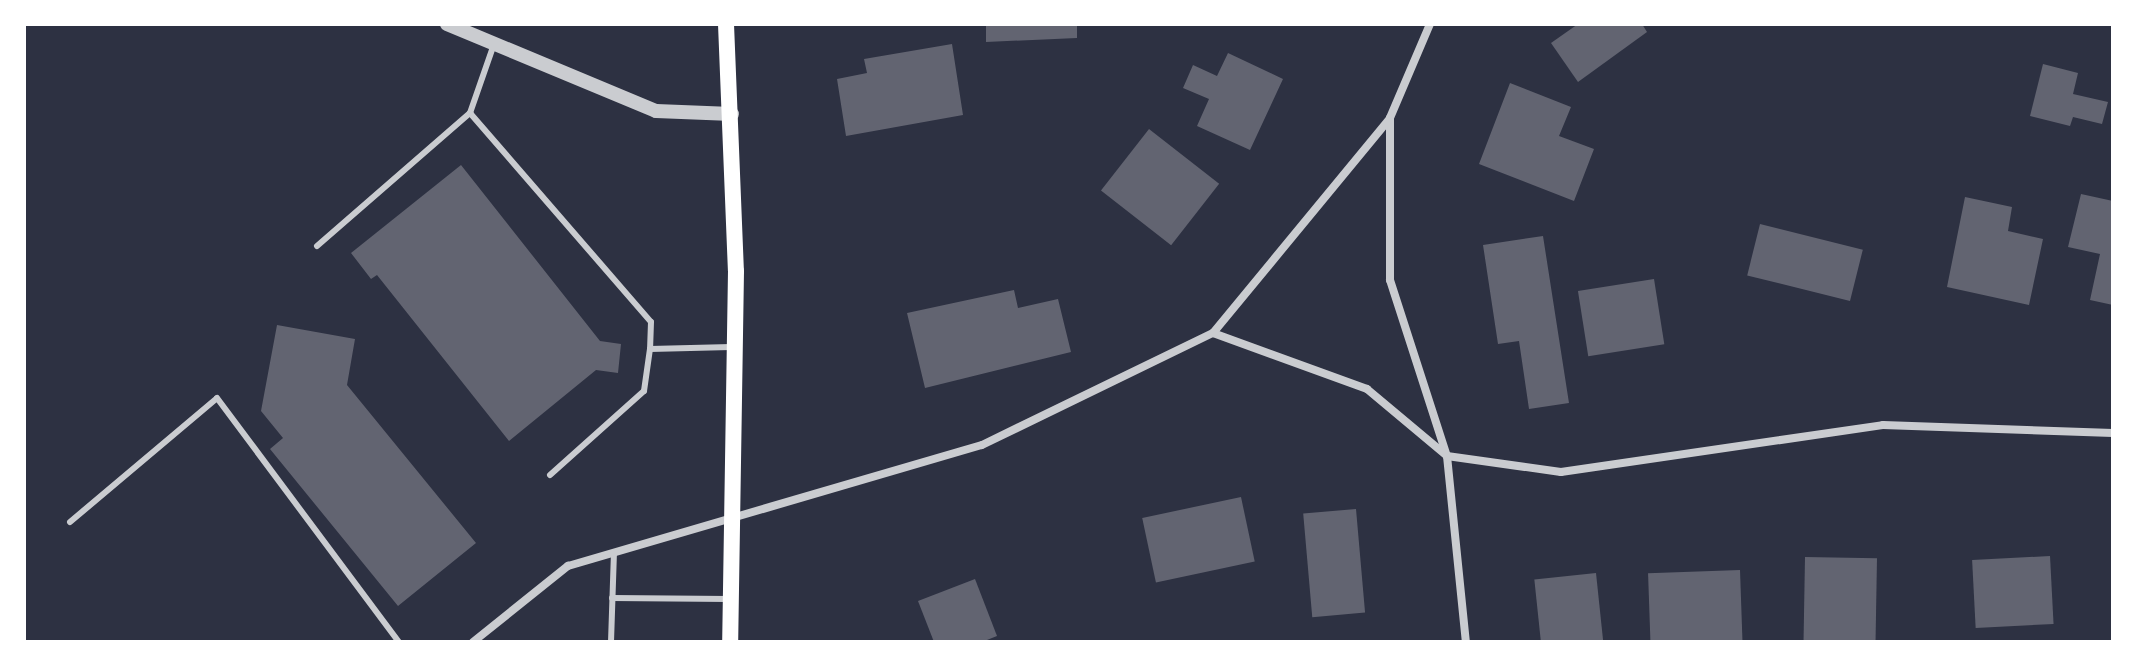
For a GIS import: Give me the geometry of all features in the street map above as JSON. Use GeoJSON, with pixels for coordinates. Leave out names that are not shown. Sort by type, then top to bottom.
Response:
{"type":"FeatureCollection","features":[{"type":"Feature","properties":{"kind":"main road"},"geometry":{"type":"LineString","coordinates":[[726,24],[732,114],[735,347],[730,642]]}},
{"type":"Feature","properties":{"kind":"street"},"geometry":{"type":"LineString","coordinates":[[447,24],[656,111],[732,114]]}},
{"type":"Feature","properties":{"kind":"street"},"geometry":{"type":"LineString","coordinates":[[473,642],[568,566],[982,445],[1213,333],[1390,118],[1430,24]]}},
{"type":"Feature","properties":{"kind":"street"},"geometry":{"type":"LineString","coordinates":[[1390,118],[1390,280],[1447,456],[1466,642]]}},
{"type":"Feature","properties":{"kind":"street"},"geometry":{"type":"LineString","coordinates":[[1213,333],[1367,389],[1447,456],[1561,472],[1883,425],[2113,433]]}},
{"type":"Feature","properties":{"kind":"lane"},"geometry":{"type":"LineString","coordinates":[[317,246],[470,113],[494,44]]}},
{"type":"Feature","properties":{"kind":"lane"},"geometry":{"type":"LineString","coordinates":[[470,113],[651,322],[644,391],[550,475]]}},
{"type":"Feature","properties":{"kind":"lane"},"geometry":{"type":"LineString","coordinates":[[650,349],[735,347]]}},
{"type":"Feature","properties":{"kind":"lane"},"geometry":{"type":"LineString","coordinates":[[70,522],[217,398],[399,642]]}},
{"type":"Feature","properties":{"kind":"lane"},"geometry":{"type":"LineString","coordinates":[[611,642],[614,553]]}},
{"type":"Feature","properties":{"kind":"lane"},"geometry":{"type":"LineString","coordinates":[[612,598],[731,599]]}},
{"type":"Feature","properties":{"kind":"building"},"geometry":{"type":"Polygon","coordinates":[[[986,24],[1077,24],[1077,38],[986,42],[986,24]]]}},
{"type":"Feature","properties":{"kind":"building"},"geometry":{"type":"Polygon","coordinates":[[[1578,24],[1642,24],[1647,32],[1578,82],[1551,43],[1578,24]]]}},
{"type":"Feature","properties":{"kind":"building"},"geometry":{"type":"Polygon","coordinates":[[[952,44],[963,115],[846,136],[837,79],[867,73],[864,59],[952,44]]]}},
{"type":"Feature","properties":{"kind":"building"},"geometry":{"type":"Polygon","coordinates":[[[1228,53],[1283,79],[1250,150],[1197,126],[1209,99],[1183,88],[1193,65],[1217,76],[1228,53]]]}},
{"type":"Feature","properties":{"kind":"building"},"geometry":{"type":"Polygon","coordinates":[[[2043,64],[2078,73],[2073,94],[2108,102],[2102,124],[2073,117],[2070,126],[2030,116],[2043,64]]]}},
{"type":"Feature","properties":{"kind":"building"},"geometry":{"type":"Polygon","coordinates":[[[1510,83],[1571,107],[1559,136],[1594,149],[1574,201],[1479,164],[1510,83]]]}},
{"type":"Feature","properties":{"kind":"building"},"geometry":{"type":"Polygon","coordinates":[[[1149,129],[1219,184],[1171,245],[1101,190],[1149,129]]]}},
{"type":"Feature","properties":{"kind":"building"},"geometry":{"type":"Polygon","coordinates":[[[461,165],[600,341],[621,344],[618,373],[596,370],[509,441],[377,275],[371,279],[351,253],[461,165]]]}},
{"type":"Feature","properties":{"kind":"building"},"geometry":{"type":"Polygon","coordinates":[[[2081,194],[2113,201],[2113,305],[2090,300],[2100,254],[2068,247],[2081,194]]]}},
{"type":"Feature","properties":{"kind":"building"},"geometry":{"type":"Polygon","coordinates":[[[1965,197],[2012,207],[2008,231],[2043,239],[2029,305],[1947,287],[1965,197]]]}},
{"type":"Feature","properties":{"kind":"building"},"geometry":{"type":"Polygon","coordinates":[[[1760,224],[1863,250],[1850,301],[1747,275],[1760,224]]]}},
{"type":"Feature","properties":{"kind":"building"},"geometry":{"type":"Polygon","coordinates":[[[1543,236],[1569,403],[1529,409],[1519,341],[1498,344],[1483,245],[1543,236]]]}},
{"type":"Feature","properties":{"kind":"building"},"geometry":{"type":"Polygon","coordinates":[[[1654,279],[1664,344],[1588,356],[1578,291],[1654,279]]]}},
{"type":"Feature","properties":{"kind":"building"},"geometry":{"type":"Polygon","coordinates":[[[1014,290],[1018,308],[1058,299],[1071,352],[925,388],[907,313],[1014,290]]]}},
{"type":"Feature","properties":{"kind":"building"},"geometry":{"type":"Polygon","coordinates":[[[277,325],[355,339],[347,385],[476,543],[398,606],[270,449],[283,438],[261,411],[277,325]]]}},
{"type":"Feature","properties":{"kind":"building"},"geometry":{"type":"Polygon","coordinates":[[[1241,497],[1255,562],[1156,583],[1142,518],[1241,497]]]}},
{"type":"Feature","properties":{"kind":"building"},"geometry":{"type":"Polygon","coordinates":[[[1356,509],[1365,613],[1312,617],[1303,514],[1356,509]]]}},
{"type":"Feature","properties":{"kind":"building"},"geometry":{"type":"Polygon","coordinates":[[[2050,556],[2054,624],[1976,628],[1972,560],[2050,556]]]}},
{"type":"Feature","properties":{"kind":"building"},"geometry":{"type":"Polygon","coordinates":[[[1805,557],[1877,558],[1876,642],[1804,642],[1805,557]]]}},
{"type":"Feature","properties":{"kind":"building"},"geometry":{"type":"Polygon","coordinates":[[[1740,570],[1743,642],[1650,642],[1648,573],[1740,570]]]}},
{"type":"Feature","properties":{"kind":"building"},"geometry":{"type":"Polygon","coordinates":[[[1596,573],[1603,642],[1541,642],[1534,579],[1596,573]]]}},
{"type":"Feature","properties":{"kind":"building"},"geometry":{"type":"Polygon","coordinates":[[[975,579],[997,636],[982,642],[934,642],[918,601],[975,579]]]}}]}
